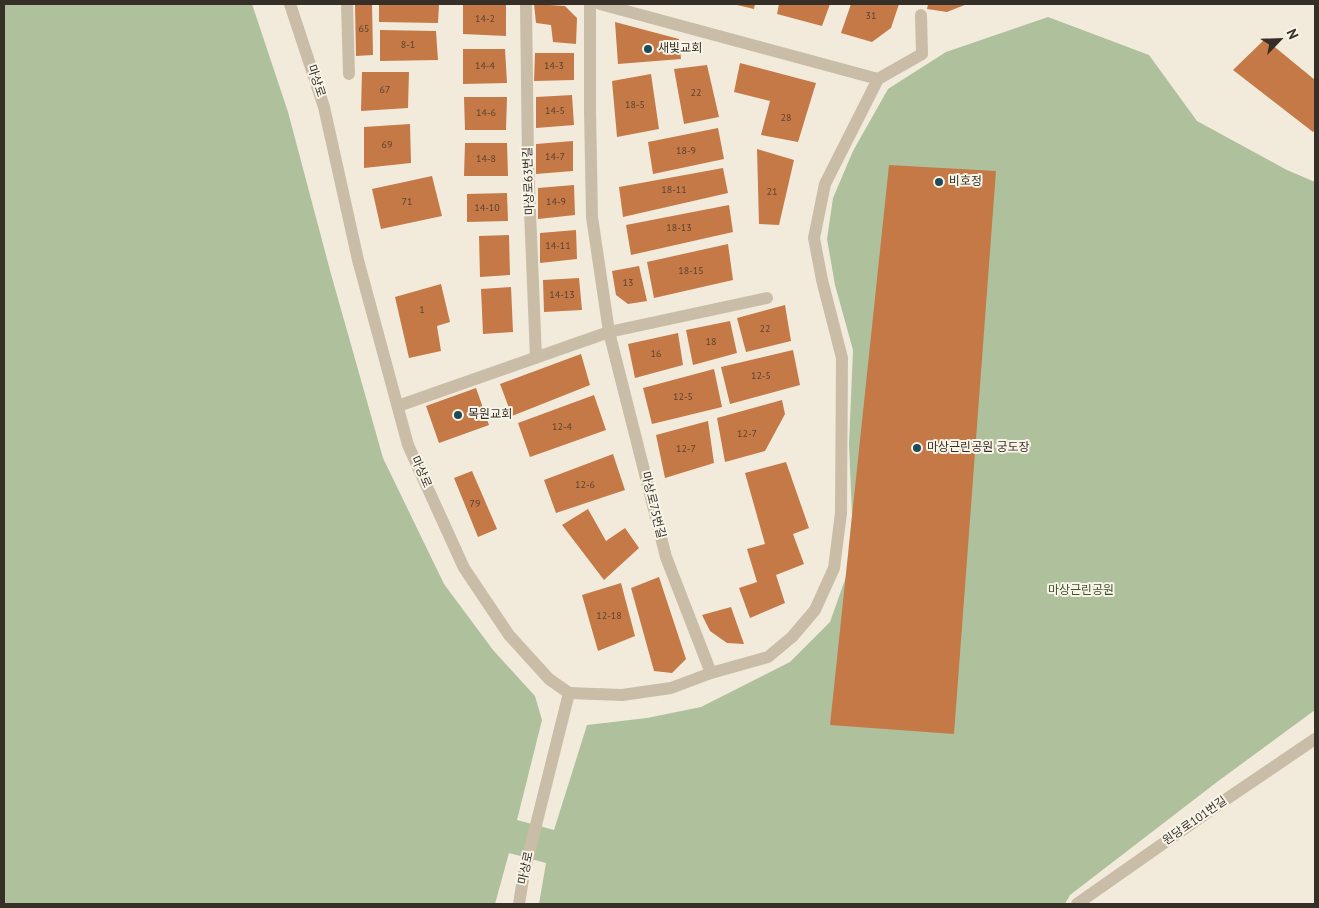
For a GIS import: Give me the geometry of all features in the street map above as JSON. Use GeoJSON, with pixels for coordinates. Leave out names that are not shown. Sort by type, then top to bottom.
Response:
{"type":"FeatureCollection","features":[{"type":"Feature","properties":{"kind":"street","name":"마상로"},"geometry":{"type":"LineString","coordinates":[[290,4],[324,107],[358,260],[408,445],[464,568],[509,635],[549,680],[569,693],[524,873],[519,904]]}},
{"type":"Feature","properties":{"kind":"street"},"geometry":{"type":"LineString","coordinates":[[347,4],[349,74]]}},
{"type":"Feature","properties":{"kind":"street","name":"마상로63번길"},"geometry":{"type":"LineString","coordinates":[[526,4],[528,162],[536,358]]}},
{"type":"Feature","properties":{"kind":"street"},"geometry":{"type":"LineString","coordinates":[[590,4],[592,217],[609,332]]}},
{"type":"Feature","properties":{"kind":"street"},"geometry":{"type":"LineString","coordinates":[[600,4],[878,79]]}},
{"type":"Feature","properties":{"kind":"street"},"geometry":{"type":"LineString","coordinates":[[569,693],[622,695],[672,688],[712,673],[768,657],[792,637],[816,610],[834,568],[841,513],[842,358],[822,280],[814,238],[825,184],[878,79],[922,54],[921,15]]}},
{"type":"Feature","properties":{"kind":"street"},"geometry":{"type":"LineString","coordinates":[[398,406],[609,332],[766,298]]}},
{"type":"Feature","properties":{"kind":"street","name":"마상로75번길"},"geometry":{"type":"LineString","coordinates":[[609,332],[666,557],[712,673]]}},
{"type":"Feature","properties":{"kind":"street","name":"원당로101번길"},"geometry":{"type":"LineString","coordinates":[[1077,904],[1315,739]]}},
{"type":"Feature","properties":{"kind":"green space","name":"마상근린공원"},"geometry":{"type":"Polygon","coordinates":[[[4,4],[252,4],[288,112],[383,458],[444,584],[493,650],[535,696],[542,720],[517,820],[554,830],[587,725],[647,718],[701,707],[790,662],[830,622],[847,574],[852,515],[849,444],[853,350],[835,285],[827,239],[833,198],[853,151],[888,89],[946,52],[1048,17],[1149,55],[1197,121],[1287,170],[1315,182],[1315,710],[1217,782],[1070,895],[1065,904],[539,904],[546,863],[509,853],[495,904],[4,904],[4,4]]]}},
{"type":"Feature","properties":{"kind":"building"},"geometry":{"type":"Polygon","coordinates":[[[355,4],[372,4],[373,55],[356,56],[355,4]]]}},
{"type":"Feature","properties":{"kind":"building"},"geometry":{"type":"Polygon","coordinates":[[[379,4],[439,4],[438,23],[379,22],[379,4]]]}},
{"type":"Feature","properties":{"kind":"building"},"geometry":{"type":"Polygon","coordinates":[[[463,4],[506,4],[506,36],[463,34],[463,4]]]}},
{"type":"Feature","properties":{"kind":"building"},"geometry":{"type":"Polygon","coordinates":[[[534,4],[565,6],[577,18],[576,44],[553,42],[551,25],[536,23],[534,4]]]}},
{"type":"Feature","properties":{"kind":"building"},"geometry":{"type":"Polygon","coordinates":[[[733,4],[755,4],[754,9],[733,4]]]}},
{"type":"Feature","properties":{"kind":"building"},"geometry":{"type":"Polygon","coordinates":[[[779,4],[830,4],[822,26],[777,14],[779,4]]]}},
{"type":"Feature","properties":{"kind":"building"},"geometry":{"type":"Polygon","coordinates":[[[851,4],[899,4],[891,28],[872,42],[841,33],[851,4]]]}},
{"type":"Feature","properties":{"kind":"building"},"geometry":{"type":"Polygon","coordinates":[[[928,4],[967,4],[947,12],[927,9],[928,4]]]}},
{"type":"Feature","properties":{"kind":"building","name":"새빛교회"},"geometry":{"type":"Polygon","coordinates":[[[615,22],[679,39],[681,59],[618,64],[615,22]]]}},
{"type":"Feature","properties":{"kind":"building"},"geometry":{"type":"Polygon","coordinates":[[[380,30],[436,31],[438,60],[380,61],[380,30]]]}},
{"type":"Feature","properties":{"kind":"building"},"geometry":{"type":"Polygon","coordinates":[[[1265,39],[1315,80],[1315,129],[1313,132],[1233,70],[1265,39]]]}},
{"type":"Feature","properties":{"kind":"building"},"geometry":{"type":"Polygon","coordinates":[[[463,49],[505,49],[507,83],[463,84],[463,49]]]}},
{"type":"Feature","properties":{"kind":"building"},"geometry":{"type":"Polygon","coordinates":[[[535,53],[574,53],[574,80],[534,81],[535,53]]]}},
{"type":"Feature","properties":{"kind":"building"},"geometry":{"type":"Polygon","coordinates":[[[740,63],[816,83],[798,142],[761,135],[770,101],[734,92],[740,63]]]}},
{"type":"Feature","properties":{"kind":"building"},"geometry":{"type":"Polygon","coordinates":[[[707,65],[719,117],[684,124],[674,69],[707,65]]]}},
{"type":"Feature","properties":{"kind":"building"},"geometry":{"type":"Polygon","coordinates":[[[362,72],[409,72],[408,108],[361,111],[362,72]]]}},
{"type":"Feature","properties":{"kind":"building"},"geometry":{"type":"Polygon","coordinates":[[[651,74],[659,129],[617,137],[612,81],[651,74]]]}},
{"type":"Feature","properties":{"kind":"building"},"geometry":{"type":"Polygon","coordinates":[[[572,95],[574,125],[536,128],[536,97],[572,95]]]}},
{"type":"Feature","properties":{"kind":"building"},"geometry":{"type":"Polygon","coordinates":[[[464,97],[507,97],[506,130],[465,130],[464,97]]]}},
{"type":"Feature","properties":{"kind":"building"},"geometry":{"type":"Polygon","coordinates":[[[410,124],[411,163],[364,168],[364,127],[410,124]]]}},
{"type":"Feature","properties":{"kind":"building"},"geometry":{"type":"Polygon","coordinates":[[[718,128],[724,159],[653,174],[648,142],[718,128]]]}},
{"type":"Feature","properties":{"kind":"building"},"geometry":{"type":"Polygon","coordinates":[[[573,141],[573,171],[536,174],[536,144],[573,141]]]}},
{"type":"Feature","properties":{"kind":"building"},"geometry":{"type":"Polygon","coordinates":[[[465,143],[507,143],[508,176],[464,176],[465,143]]]}},
{"type":"Feature","properties":{"kind":"building"},"geometry":{"type":"Polygon","coordinates":[[[757,149],[794,160],[779,225],[759,224],[757,149]]]}},
{"type":"Feature","properties":{"kind":"building","name":"마상근린공원 궁도장"},"geometry":{"type":"Polygon","coordinates":[[[889,165],[996,171],[954,734],[830,725],[889,165]]]}},
{"type":"Feature","properties":{"kind":"building"},"geometry":{"type":"Polygon","coordinates":[[[723,168],[728,193],[623,217],[619,187],[723,168]]]}},
{"type":"Feature","properties":{"kind":"building"},"geometry":{"type":"Polygon","coordinates":[[[432,176],[442,216],[381,229],[372,189],[432,176]]]}},
{"type":"Feature","properties":{"kind":"building"},"geometry":{"type":"Polygon","coordinates":[[[574,185],[575,215],[538,219],[538,188],[574,185]]]}},
{"type":"Feature","properties":{"kind":"building"},"geometry":{"type":"Polygon","coordinates":[[[507,193],[508,221],[467,222],[467,194],[507,193]]]}},
{"type":"Feature","properties":{"kind":"building"},"geometry":{"type":"Polygon","coordinates":[[[729,205],[733,232],[631,255],[626,225],[729,205]]]}},
{"type":"Feature","properties":{"kind":"building"},"geometry":{"type":"Polygon","coordinates":[[[576,230],[577,259],[540,263],[540,233],[576,230]]]}},
{"type":"Feature","properties":{"kind":"building"},"geometry":{"type":"Polygon","coordinates":[[[509,235],[510,275],[480,277],[479,236],[509,235]]]}},
{"type":"Feature","properties":{"kind":"building"},"geometry":{"type":"Polygon","coordinates":[[[728,244],[733,280],[654,298],[647,262],[728,244]]]}},
{"type":"Feature","properties":{"kind":"building"},"geometry":{"type":"Polygon","coordinates":[[[639,266],[647,301],[628,304],[616,295],[612,271],[639,266]]]}},
{"type":"Feature","properties":{"kind":"building"},"geometry":{"type":"Polygon","coordinates":[[[579,278],[582,310],[544,312],[543,280],[579,278]]]}},
{"type":"Feature","properties":{"kind":"building"},"geometry":{"type":"Polygon","coordinates":[[[441,284],[450,322],[437,326],[441,351],[409,358],[395,297],[441,284]]]}},
{"type":"Feature","properties":{"kind":"building"},"geometry":{"type":"Polygon","coordinates":[[[511,287],[513,332],[483,334],[481,289],[511,287]]]}},
{"type":"Feature","properties":{"kind":"building"},"geometry":{"type":"Polygon","coordinates":[[[785,305],[791,341],[746,352],[737,318],[785,305]]]}},
{"type":"Feature","properties":{"kind":"building"},"geometry":{"type":"Polygon","coordinates":[[[730,321],[737,353],[693,365],[686,330],[730,321]]]}},
{"type":"Feature","properties":{"kind":"building"},"geometry":{"type":"Polygon","coordinates":[[[678,333],[683,365],[635,378],[628,344],[678,333]]]}},
{"type":"Feature","properties":{"kind":"building"},"geometry":{"type":"Polygon","coordinates":[[[793,350],[800,385],[730,404],[721,367],[793,350]]]}},
{"type":"Feature","properties":{"kind":"building"},"geometry":{"type":"Polygon","coordinates":[[[581,354],[590,385],[512,416],[500,384],[581,354]]]}},
{"type":"Feature","properties":{"kind":"building"},"geometry":{"type":"Polygon","coordinates":[[[714,369],[722,407],[652,424],[643,388],[714,369]]]}},
{"type":"Feature","properties":{"kind":"building","name":"목원교회"},"geometry":{"type":"Polygon","coordinates":[[[476,388],[489,425],[439,443],[426,406],[476,388]]]}},
{"type":"Feature","properties":{"kind":"building"},"geometry":{"type":"Polygon","coordinates":[[[594,395],[606,430],[530,457],[518,423],[594,395]]]}},
{"type":"Feature","properties":{"kind":"building"},"geometry":{"type":"Polygon","coordinates":[[[782,400],[785,414],[765,451],[725,462],[717,418],[782,400]]]}},
{"type":"Feature","properties":{"kind":"building"},"geometry":{"type":"Polygon","coordinates":[[[708,421],[714,463],[665,478],[656,435],[708,421]]]}},
{"type":"Feature","properties":{"kind":"building"},"geometry":{"type":"Polygon","coordinates":[[[613,454],[625,490],[556,513],[544,480],[613,454]]]}},
{"type":"Feature","properties":{"kind":"building"},"geometry":{"type":"Polygon","coordinates":[[[786,462],[809,528],[793,534],[804,564],[776,575],[785,603],[750,618],[739,588],[757,582],[747,549],[765,544],[745,473],[786,462]]]}},
{"type":"Feature","properties":{"kind":"building"},"geometry":{"type":"Polygon","coordinates":[[[472,471],[497,529],[478,537],[454,478],[472,471]]]}},
{"type":"Feature","properties":{"kind":"building"},"geometry":{"type":"Polygon","coordinates":[[[588,509],[606,541],[625,528],[639,548],[604,580],[562,525],[588,509]]]}},
{"type":"Feature","properties":{"kind":"building"},"geometry":{"type":"Polygon","coordinates":[[[659,577],[686,659],[672,673],[654,671],[631,588],[659,577]]]}},
{"type":"Feature","properties":{"kind":"building"},"geometry":{"type":"Polygon","coordinates":[[[621,583],[635,636],[598,651],[582,595],[621,583]]]}},
{"type":"Feature","properties":{"kind":"building"},"geometry":{"type":"Polygon","coordinates":[[[731,607],[744,644],[727,643],[710,631],[702,615],[731,607]]]}},
{"type":"Feature","properties":{"kind":"place","name":"새빛교회"},"geometry":{"type":"Point","coordinates":[648,49]}},
{"type":"Feature","properties":{"kind":"place","name":"비호정"},"geometry":{"type":"Point","coordinates":[939,182]}},
{"type":"Feature","properties":{"kind":"place","name":"목원교회"},"geometry":{"type":"Point","coordinates":[458,415]}},
{"type":"Feature","properties":{"kind":"place","name":"마상근린공원 궁도장"},"geometry":{"type":"Point","coordinates":[917,448]}}]}
